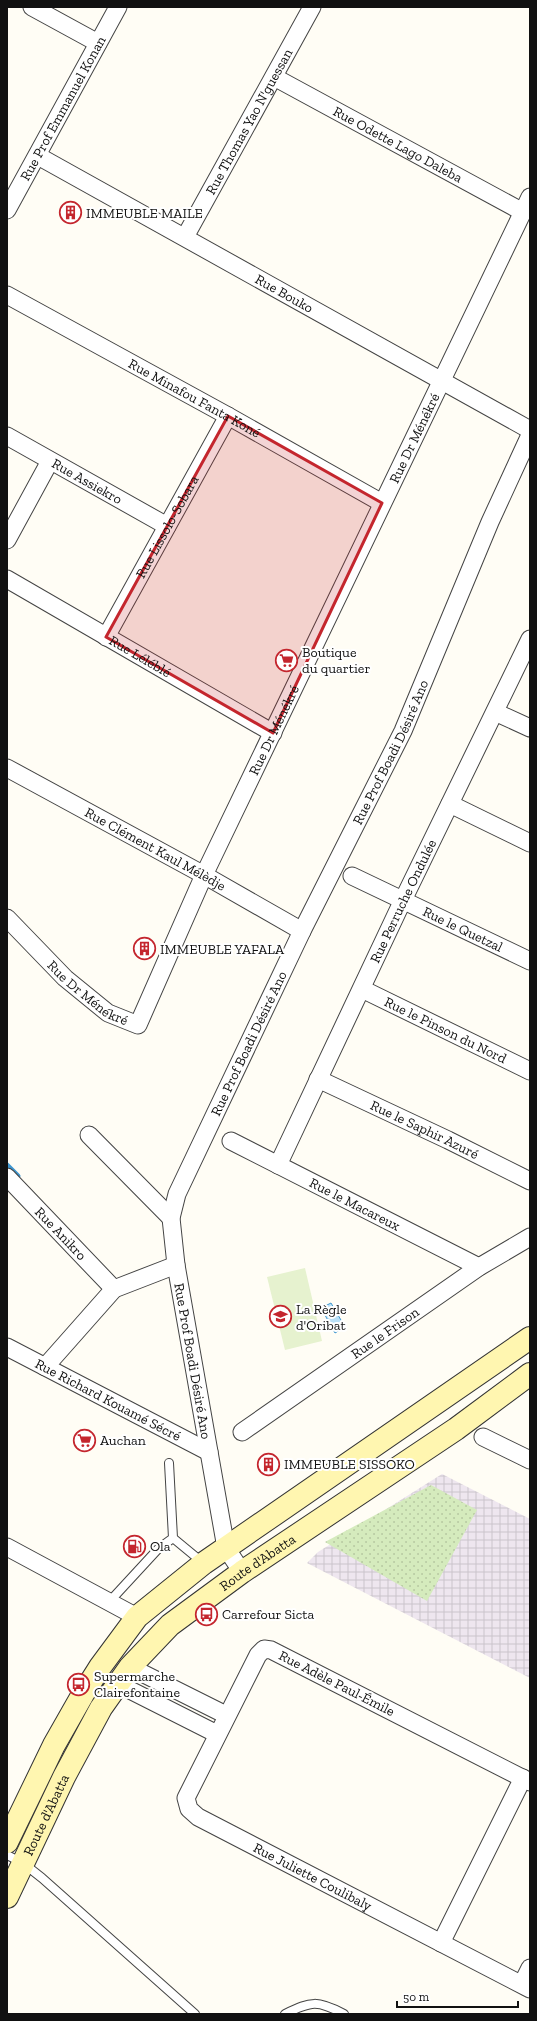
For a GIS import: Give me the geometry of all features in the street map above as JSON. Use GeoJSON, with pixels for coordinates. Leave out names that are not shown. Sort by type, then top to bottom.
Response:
{"type":"FeatureCollection","features":[{"type":"Feature","properties":{"kind":"street"},"geometry":{"type":"LineString","coordinates":[[32,7],[98,43]]}},
{"type":"Feature","properties":{"kind":"street","name":"Rue Prof Emmanuel Konan"},"geometry":{"type":"LineString","coordinates":[[7,210],[38,156],[118,7]]}},
{"type":"Feature","properties":{"kind":"street","name":"Rue Thomas Yao N'guessan"},"geometry":{"type":"LineString","coordinates":[[185,237],[312,7]]}},
{"type":"Feature","properties":{"kind":"street","name":"Rue Odette Lago Daleba"},"geometry":{"type":"LineString","coordinates":[[274,76],[526,205]]}},
{"type":"Feature","properties":{"kind":"street","name":"Rue Bouko"},"geometry":{"type":"LineString","coordinates":[[38,156],[185,237],[440,382],[530,430]]}},
{"type":"Feature","properties":{"kind":"street","name":"Rue Dr Ménékré"},"geometry":{"type":"LineString","coordinates":[[7,918],[65,978],[108,1013],[138,1025],[204,875],[526,205]]}},
{"type":"Feature","properties":{"kind":"street","name":"Rue Minafou Fanta Koné"},"geometry":{"type":"LineString","coordinates":[[7,295],[228,416],[382,503]]}},
{"type":"Feature","properties":{"kind":"street","name":"Rue Lissolo-Sobara"},"geometry":{"type":"LineString","coordinates":[[106,637],[228,416]]}},
{"type":"Feature","properties":{"kind":"street","name":"Rue Prof Boadi Désiré Ano"},"geometry":{"type":"LineString","coordinates":[[226,1548],[176,1265],[171,1218],[177,1194],[302,932],[403,731],[490,522],[530,435]]}},
{"type":"Feature","properties":{"kind":"street","name":"Rue Assiekro"},"geometry":{"type":"LineString","coordinates":[[7,436],[167,526]]}},
{"type":"Feature","properties":{"kind":"street"},"geometry":{"type":"LineString","coordinates":[[7,540],[50,461]]}},
{"type":"Feature","properties":{"kind":"street","name":"Rue Léléblé"},"geometry":{"type":"LineString","coordinates":[[7,579],[273,732]]}},
{"type":"Feature","properties":{"kind":"street","name":"Rue Perruche Ondulée"},"geometry":{"type":"LineString","coordinates":[[278,1165],[362,989],[402,900],[530,639]]}},
{"type":"Feature","properties":{"kind":"street"},"geometry":{"type":"LineString","coordinates":[[495,712],[530,728]]}},
{"type":"Feature","properties":{"kind":"street","name":"Rue Clément Kaul Mélèdje"},"geometry":{"type":"LineString","coordinates":[[7,768],[204,875],[302,932]]}},
{"type":"Feature","properties":{"kind":"street"},"geometry":{"type":"LineString","coordinates":[[450,804],[530,843]]}},
{"type":"Feature","properties":{"kind":"street","name":"Rue le Quetzal"},"geometry":{"type":"LineString","coordinates":[[352,876],[530,961]]}},
{"type":"Feature","properties":{"kind":"street","name":"Rue le Pinson du Nord"},"geometry":{"type":"LineString","coordinates":[[362,989],[530,1071]]}},
{"type":"Feature","properties":{"kind":"street","name":"Rue le Saphir Azuré"},"geometry":{"type":"LineString","coordinates":[[318,1079],[448,1140],[530,1181]]}},
{"type":"Feature","properties":{"kind":"street"},"geometry":{"type":"LineString","coordinates":[[89,1135],[171,1218]]}},
{"type":"Feature","properties":{"kind":"street","name":"Rue le Macareux"},"geometry":{"type":"LineString","coordinates":[[231,1141],[479,1267]]}},
{"type":"Feature","properties":{"kind":"street","name":"Rue Anikro"},"geometry":{"type":"LineString","coordinates":[[7,1178],[114,1290]]}},
{"type":"Feature","properties":{"kind":"street","name":"Rue le Frison"},"geometry":{"type":"LineString","coordinates":[[242,1432],[479,1267],[530,1237]]}},
{"type":"Feature","properties":{"kind":"street"},"geometry":{"type":"LineString","coordinates":[[44,1367],[114,1290],[176,1265]]}},
{"type":"Feature","properties":{"kind":"street","name":"Route d'Abatta"},"geometry":{"type":"LineString","coordinates":[[7,1842],[54,1745],[83,1694],[100,1667],[137,1617],[204,1563],[530,1338]]}},
{"type":"Feature","properties":{"kind":"street","name":"Rue Richard Kouamé Sécré"},"geometry":{"type":"LineString","coordinates":[[7,1347],[209,1452]]}},
{"type":"Feature","properties":{"kind":"street","name":"Route d'Abatta"},"geometry":{"type":"LineString","coordinates":[[7,1897],[15,1859],[64,1777],[101,1708],[124,1676],[170,1624],[242,1572],[415,1457],[530,1374]]}},
{"type":"Feature","properties":{"kind":"street"},"geometry":{"type":"LineString","coordinates":[[483,1437],[530,1460]]}},
{"type":"Feature","properties":{"kind":"street"},"geometry":{"type":"LineString","coordinates":[[7,1547],[110,1601],[137,1617]]}},
{"type":"Feature","properties":{"kind":"street"},"geometry":{"type":"LineString","coordinates":[[226,1548],[242,1572]]}},
{"type":"Feature","properties":{"kind":"street","name":"Rue Adèle Paul-Émile"},"geometry":{"type":"LineString","coordinates":[[226,1715],[258,1655],[264,1649],[271,1650],[526,1780]]}},
{"type":"Feature","properties":{"kind":"street"},"geometry":{"type":"LineString","coordinates":[[124,1676],[226,1715]]}},
{"type":"Feature","properties":{"kind":"street"},"geometry":{"type":"LineString","coordinates":[[124,1676],[217,1734]]}},
{"type":"Feature","properties":{"kind":"street","name":"Rue Juliette Coulibaly"},"geometry":{"type":"LineString","coordinates":[[226,1715],[186,1798],[189,1809],[198,1817],[526,1986]]}},
{"type":"Feature","properties":{"kind":"street"},"geometry":{"type":"LineString","coordinates":[[441,1943],[526,1780]]}},
{"type":"Feature","properties":{"kind":"street"},"geometry":{"type":"LineString","coordinates":[[526,1986],[530,1968]]}},
{"type":"Feature","properties":{"kind":"lane"},"geometry":{"type":"LineString","coordinates":[[169,1463],[173,1538],[204,1563]]}},
{"type":"Feature","properties":{"kind":"lane"},"geometry":{"type":"LineString","coordinates":[[110,1601],[158,1549],[173,1538]]}},
{"type":"Feature","properties":{"kind":"lane"},"geometry":{"type":"LineString","coordinates":[[15,1859],[195,2014]]}},
{"type":"Feature","properties":{"kind":"lane"},"geometry":{"type":"LineString","coordinates":[[285,2014],[307,2004],[325,2004],[344,2014]]}},
{"type":"Feature","properties":{"kind":"highlighted area"},"geometry":{"type":"Polygon","coordinates":[[[228,416],[382,503],[273,733],[106,637],[228,416]]]}},
{"type":"Feature","properties":{"kind":"shaded area"},"geometry":{"type":"Polygon","coordinates":[[[442,1474],[530,1519],[530,1678],[307,1563],[318,1552],[442,1474]]]}},
{"type":"Feature","properties":{"kind":"green space"},"geometry":{"type":"Polygon","coordinates":[[[305,1268],[322,1341],[285,1350],[267,1277],[305,1268]]]}},
{"type":"Feature","properties":{"kind":"green space"},"geometry":{"type":"Polygon","coordinates":[[[431,1485],[477,1510],[427,1601],[325,1542],[431,1485]]]}},
{"type":"Feature","properties":{"kind":"water"},"geometry":{"type":"Polygon","coordinates":[[[331,1303],[345,1327],[335,1333],[321,1308],[331,1303]]]}},
{"type":"Feature","properties":{"kind":"waterway"},"geometry":{"type":"LineString","coordinates":[[7,1165],[18,1176]]}},
{"type":"Feature","properties":{"kind":"place","name":"IMMEUBLE MAILE"},"geometry":{"type":"Point","coordinates":[70,213]}},
{"type":"Feature","properties":{"kind":"place","name":"Boutique du quartier"},"geometry":{"type":"Point","coordinates":[287,660]}},
{"type":"Feature","properties":{"kind":"place","name":"IMMEUBLE YAFALA"},"geometry":{"type":"Point","coordinates":[145,949]}},
{"type":"Feature","properties":{"kind":"place","name":"La Règle d'Oribat"},"geometry":{"type":"Point","coordinates":[281,1317]}},
{"type":"Feature","properties":{"kind":"place","name":"Auchan"},"geometry":{"type":"Point","coordinates":[85,1440]}},
{"type":"Feature","properties":{"kind":"place","name":"IMMEUBLE SISSOKO"},"geometry":{"type":"Point","coordinates":[268,1464]}},
{"type":"Feature","properties":{"kind":"place","name":"Ola"},"geometry":{"type":"Point","coordinates":[134,1546]}},
{"type":"Feature","properties":{"kind":"place","name":"Carrefour Sicta"},"geometry":{"type":"Point","coordinates":[206,1614]}},
{"type":"Feature","properties":{"kind":"place","name":"Supermarche Clairefontaine"},"geometry":{"type":"Point","coordinates":[79,1684]}}]}
